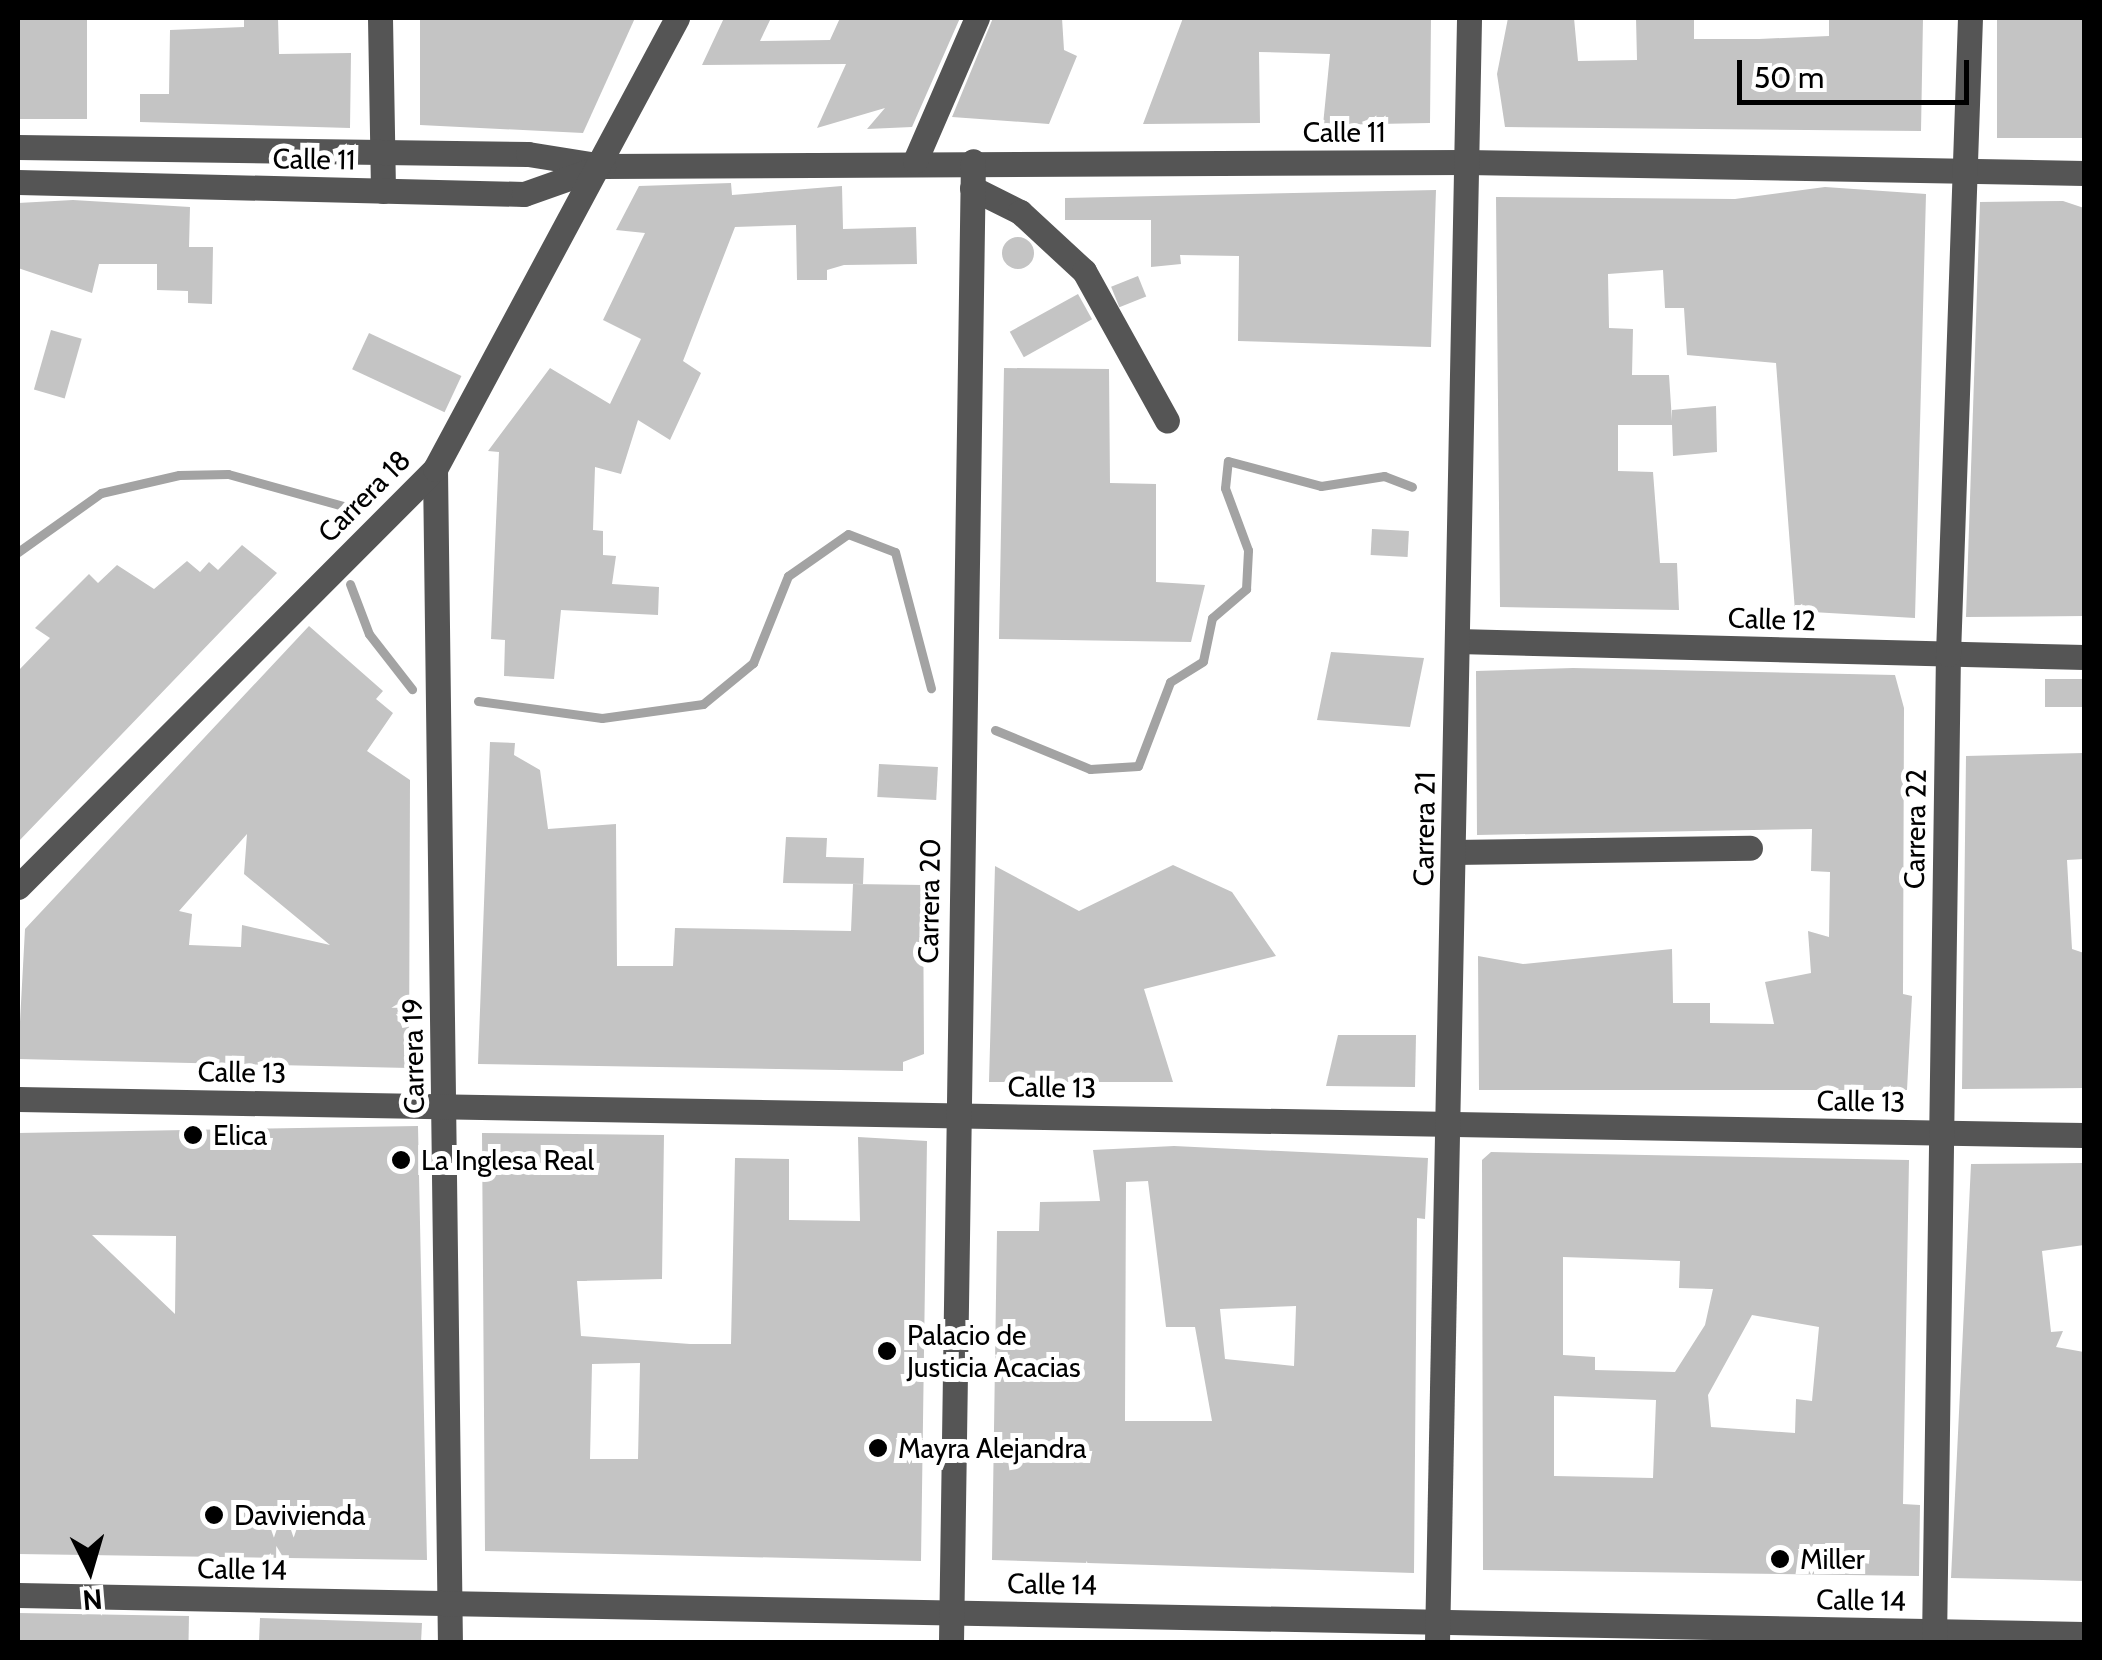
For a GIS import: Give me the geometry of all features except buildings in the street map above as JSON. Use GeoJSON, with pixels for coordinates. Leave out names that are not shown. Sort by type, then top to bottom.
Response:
{"type":"FeatureCollection","features":[{"type":"Feature","properties":{"kind":"street"},"geometry":{"type":"LineString","coordinates":[[380,18],[383,191]]}},
{"type":"Feature","properties":{"kind":"street","name":"Carrera 18"},"geometry":{"type":"LineString","coordinates":[[18,886],[435,469],[604,166],[677,18]]}},
{"type":"Feature","properties":{"kind":"street"},"geometry":{"type":"LineString","coordinates":[[916,160],[977,18]]}},
{"type":"Feature","properties":{"kind":"street","name":"Carrera 21"},"geometry":{"type":"LineString","coordinates":[[1437,1632],[1469,18]]}},
{"type":"Feature","properties":{"kind":"street","name":"Carrera 22"},"geometry":{"type":"LineString","coordinates":[[1934,1637],[1948,654],[1970,18]]}},
{"type":"Feature","properties":{"kind":"street","name":"Calle 11"},"geometry":{"type":"LineString","coordinates":[[18,146],[528,154],[604,166],[916,160],[1466,162],[2084,173]]}},
{"type":"Feature","properties":{"kind":"street","name":"Carrera 20"},"geometry":{"type":"LineString","coordinates":[[951,1642],[955,1115],[973,161]]}},
{"type":"Feature","properties":{"kind":"street","name":"Calle 11"},"geometry":{"type":"LineString","coordinates":[[18,182],[524,194],[604,166]]}},
{"type":"Feature","properties":{"kind":"street"},"geometry":{"type":"LineString","coordinates":[[972,188],[1020,212],[1084,271],[1167,421]]}},
{"type":"Feature","properties":{"kind":"street","name":"Carrera 19"},"geometry":{"type":"LineString","coordinates":[[435,469],[450,1642]]}},
{"type":"Feature","properties":{"kind":"street","name":"Calle 12"},"geometry":{"type":"LineString","coordinates":[[1458,641],[2084,657]]}},
{"type":"Feature","properties":{"kind":"street"},"geometry":{"type":"LineString","coordinates":[[1453,852],[1750,848]]}},
{"type":"Feature","properties":{"kind":"street","name":"Calle 13"},"geometry":{"type":"LineString","coordinates":[[18,1098],[2084,1135]]}},
{"type":"Feature","properties":{"kind":"street","name":"Calle 14"},"geometry":{"type":"LineString","coordinates":[[18,1595],[951,1612],[1437,1632],[1934,1637],[2084,1634]]}},
{"type":"Feature","properties":{"kind":"waterway"},"geometry":{"type":"LineString","coordinates":[[995,730],[1090,769],[1138,766],[1170,682],[1203,661],[1212,618],[1246,589],[1248,550],[1225,488],[1228,461],[1321,486],[1384,476],[1412,487]]}},
{"type":"Feature","properties":{"kind":"waterway"},"geometry":{"type":"LineString","coordinates":[[18,552],[101,493],[179,475],[228,474],[343,506]]}},
{"type":"Feature","properties":{"kind":"waterway"},"geometry":{"type":"LineString","coordinates":[[478,701],[602,718],[703,704],[753,663],[788,576],[848,534],[895,552],[931,688]]}},
{"type":"Feature","properties":{"kind":"waterway"},"geometry":{"type":"LineString","coordinates":[[350,584],[369,634],[412,689]]}},
{"type":"Feature","properties":{"kind":"place","name":"Elica"},"geometry":{"type":"Point","coordinates":[193,1135]}},
{"type":"Feature","properties":{"kind":"place","name":"La Inglesa Real"},"geometry":{"type":"Point","coordinates":[401,1160]}},
{"type":"Feature","properties":{"kind":"place","name":"Palacio de Justicia Acacias"},"geometry":{"type":"Point","coordinates":[887,1351]}},
{"type":"Feature","properties":{"kind":"place","name":"Mayra Alejandra"},"geometry":{"type":"Point","coordinates":[878,1448]}},
{"type":"Feature","properties":{"kind":"place","name":"Davivienda"},"geometry":{"type":"Point","coordinates":[214,1515]}},
{"type":"Feature","properties":{"kind":"place","name":"Miller"},"geometry":{"type":"Point","coordinates":[1780,1559]}}]}
